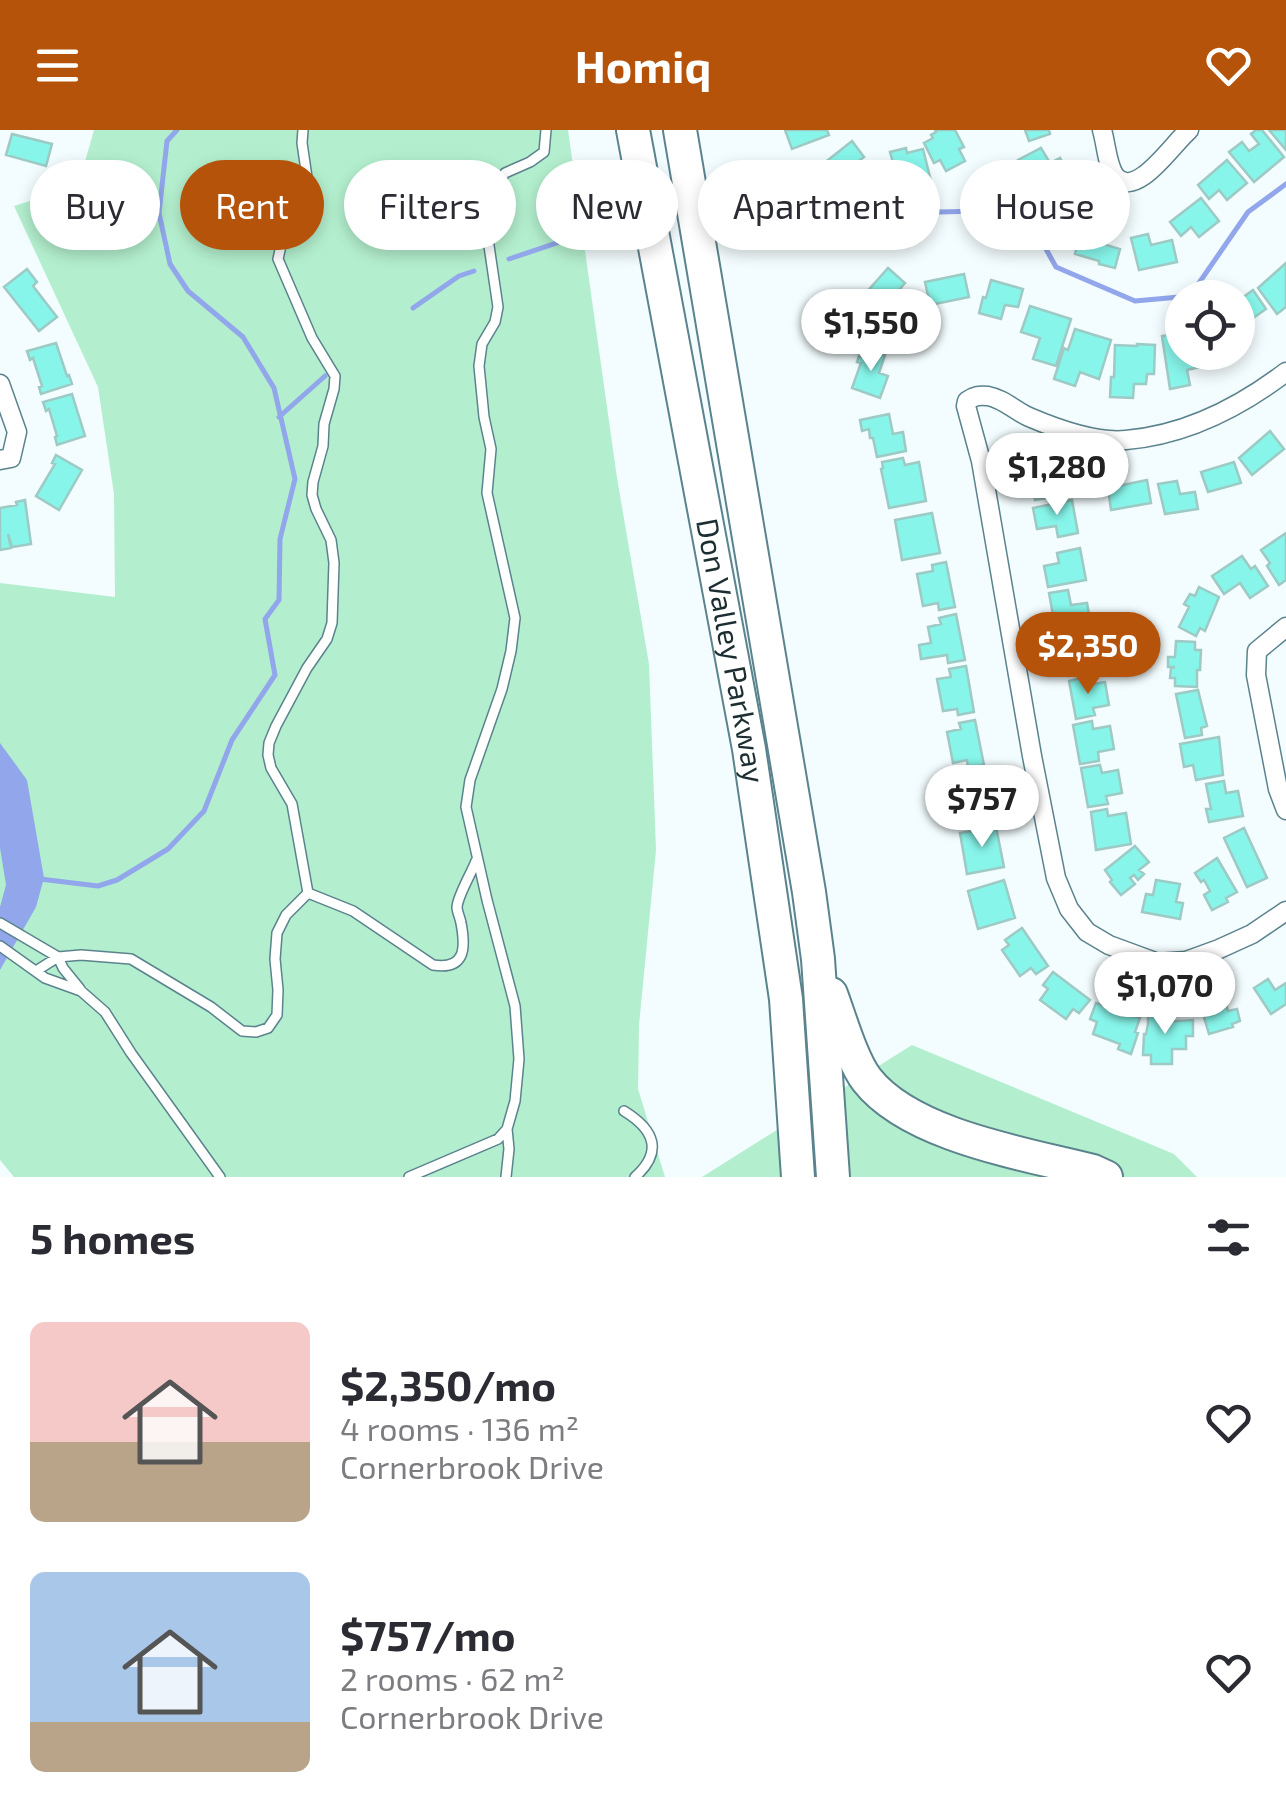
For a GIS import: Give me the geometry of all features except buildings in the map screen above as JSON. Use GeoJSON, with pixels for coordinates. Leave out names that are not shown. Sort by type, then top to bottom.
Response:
{"type":"FeatureCollection","features":[{"type":"Feature","properties":{"kind":"highway","name":"Don Valley Parkway"},"geometry":{"type":"LineString","coordinates":[[634,130],[749,750],[786,998],[798,1177]]}},
{"type":"Feature","properties":{"kind":"highway","name":"Don Valley Parkway"},"geometry":{"type":"LineString","coordinates":[[680,130],[810,892],[833,1177]]}},
{"type":"Feature","properties":{"kind":"highway"},"geometry":{"type":"LineString","coordinates":[[818,959],[866,1079],[896,1108],[943,1132],[1106,1177]]}},
{"type":"Feature","properties":{"kind":"street"},"geometry":{"type":"LineString","coordinates":[[1102,130],[1114,174],[1123,182],[1135,182],[1150,173],[1188,130]]}},
{"type":"Feature","properties":{"kind":"street"},"geometry":{"type":"LineString","coordinates":[[1286,372],[1259,393],[1186,429],[1124,440],[1066,430],[1026,416],[997,399],[974,396],[966,401],[981,461],[1056,878],[1069,909],[1086,932],[1158,963],[1186,961],[1219,950],[1286,911]]}},
{"type":"Feature","properties":{"kind":"street"},"geometry":{"type":"LineString","coordinates":[[0,384],[17,432],[10,458],[0,460]]}},
{"type":"Feature","properties":{"kind":"street"},"geometry":{"type":"LineString","coordinates":[[1286,628],[1257,651],[1256,676],[1278,789],[1286,810]]}},
{"type":"Feature","properties":{"kind":"lane"},"geometry":{"type":"LineString","coordinates":[[303,130],[310,198],[284,232],[278,258],[312,338],[335,376],[312,495],[332,540],[332,623],[327,639],[276,726],[268,755],[271,768],[292,804],[308,893]]}},
{"type":"Feature","properties":{"kind":"lane"},"geometry":{"type":"LineString","coordinates":[[506,1177],[507,1129],[515,1101],[519,1059],[515,1006],[466,807],[470,780],[502,689],[515,618],[487,494],[491,449],[479,366],[482,344],[498,308],[486,210],[493,190],[506,173],[544,152],[546,130]]}},
{"type":"Feature","properties":{"kind":"lane"},"geometry":{"type":"LineString","coordinates":[[308,893],[352,912],[433,965],[448,967],[457,962],[462,952],[457,906],[477,860]]}},
{"type":"Feature","properties":{"kind":"lane"},"geometry":{"type":"LineString","coordinates":[[32,968],[58,957],[81,955],[130,960],[211,1007],[242,1031],[256,1032],[268,1028],[277,1014],[277,933],[286,914],[308,893]]}},
{"type":"Feature","properties":{"kind":"lane"},"geometry":{"type":"LineString","coordinates":[[0,923],[58,957],[82,991],[105,1012],[220,1177]]}},
{"type":"Feature","properties":{"kind":"lane"},"geometry":{"type":"LineString","coordinates":[[0,946],[45,978],[82,991]]}},
{"type":"Feature","properties":{"kind":"lane"},"geometry":{"type":"LineString","coordinates":[[624,1112],[644,1126],[651,1139],[652,1155],[635,1177]]}},
{"type":"Feature","properties":{"kind":"lane"},"geometry":{"type":"LineString","coordinates":[[409,1177],[472,1152],[498,1139],[507,1129]]}},
{"type":"Feature","properties":{"kind":"green space"},"geometry":{"type":"Polygon","coordinates":[[[94,130],[568,130],[572,160],[536,160],[536,250],[585,250],[617,478],[649,664],[656,850],[639,1025],[638,1089],[665,1177],[14,1177],[0,1160],[0,583],[115,597],[114,494],[98,387],[34,250],[160,250],[160,160],[85,160],[94,130]]]}},
{"type":"Feature","properties":{"kind":"green space"},"geometry":{"type":"Polygon","coordinates":[[[30,201],[30,240],[14,206],[30,201]]]}},
{"type":"Feature","properties":{"kind":"green space"},"geometry":{"type":"Polygon","coordinates":[[[912,1045],[1174,1154],[1197,1177],[702,1177],[912,1045]]]}},
{"type":"Feature","properties":{"kind":"water"},"geometry":{"type":"Polygon","coordinates":[[[0,743],[27,780],[44,878],[36,907],[0,970],[0,907],[6,885],[0,848],[0,743]]]}},
{"type":"Feature","properties":{"kind":"waterway"},"geometry":{"type":"LineString","coordinates":[[40,879],[98,886],[117,880],[168,849],[204,811],[232,740],[275,675],[265,619],[279,600],[280,539],[295,479],[274,388],[243,337],[188,291],[170,264],[159,213],[167,141],[177,130]]}},
{"type":"Feature","properties":{"kind":"waterway"},"geometry":{"type":"LineString","coordinates":[[940,212],[979,211],[1032,224],[1056,267],[1135,301],[1190,296],[1248,212],[1286,184]]}},
{"type":"Feature","properties":{"kind":"waterway"},"geometry":{"type":"LineString","coordinates":[[509,259],[536,250]]}},
{"type":"Feature","properties":{"kind":"waterway"},"geometry":{"type":"LineString","coordinates":[[413,308],[459,276],[474,271]]}},
{"type":"Feature","properties":{"kind":"waterway"},"geometry":{"type":"LineString","coordinates":[[279,417],[325,376]]}}]}
